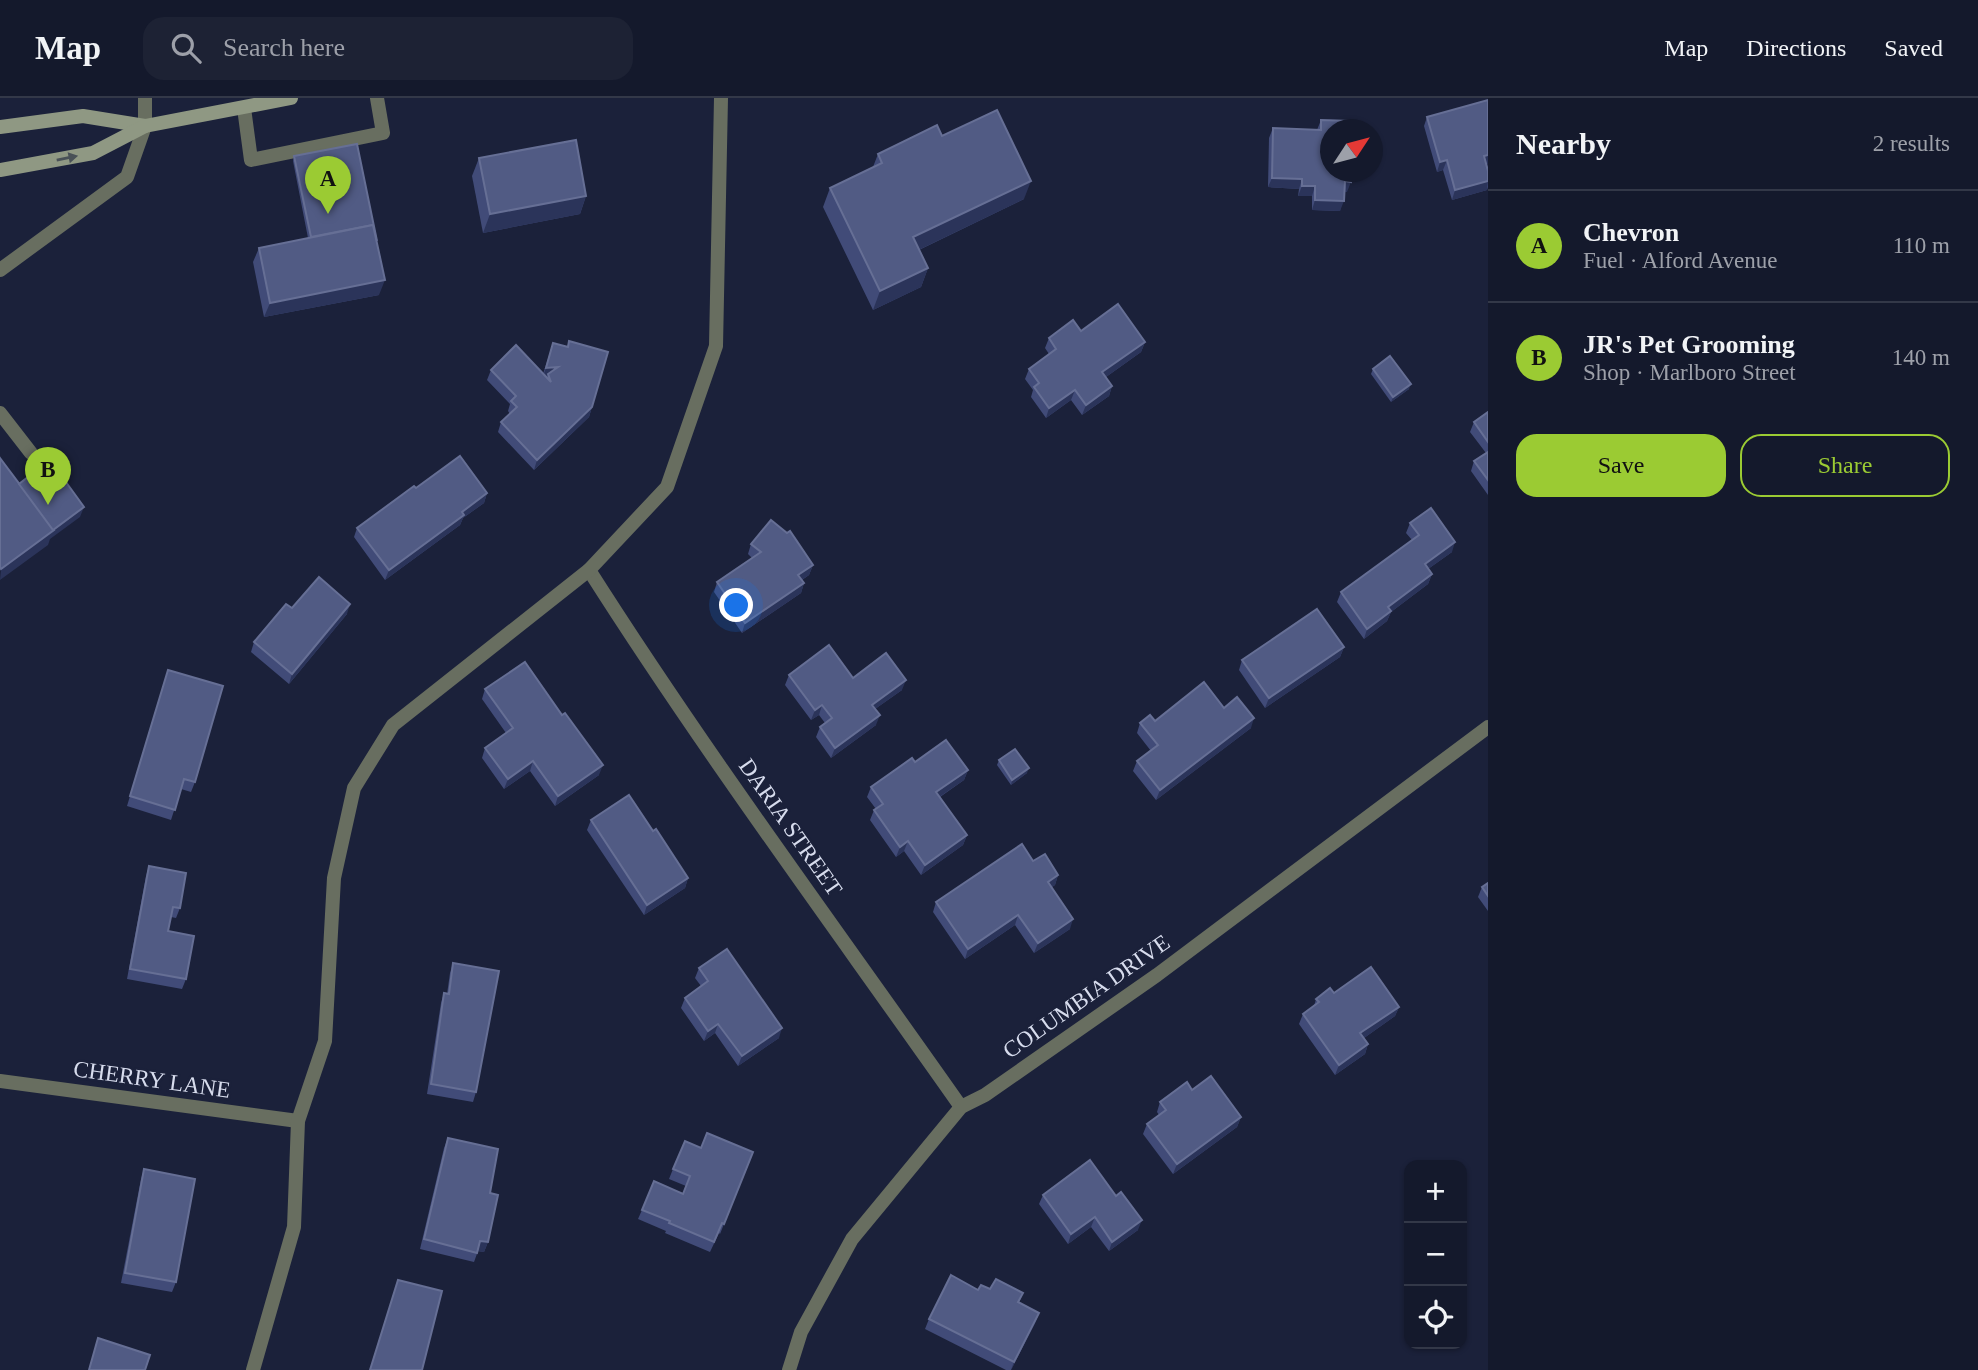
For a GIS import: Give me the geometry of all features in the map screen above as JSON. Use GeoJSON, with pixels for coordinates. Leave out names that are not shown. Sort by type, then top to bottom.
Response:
{"type":"FeatureCollection","features":[{"type":"Feature","properties":{"kind":"street"},"geometry":{"type":"LineString","coordinates":[[0,270],[127,177],[145,126],[145,98]]}},
{"type":"Feature","properties":{"kind":"street"},"geometry":{"type":"LineString","coordinates":[[0,170],[93,153],[145,126],[291,98]]}},
{"type":"Feature","properties":{"kind":"street"},"geometry":{"type":"LineString","coordinates":[[244,108],[251,160],[383,133],[377,98]]}},
{"type":"Feature","properties":{"kind":"street"},"geometry":{"type":"LineString","coordinates":[[253,1370],[294,1227],[298,1121],[325,1041],[334,878],[354,788],[393,725],[589,570],[667,487],[716,346],[721,98]]}},
{"type":"Feature","properties":{"kind":"street"},"geometry":{"type":"LineString","coordinates":[[0,127],[83,116],[145,126]]}},
{"type":"Feature","properties":{"kind":"street"},"geometry":{"type":"LineString","coordinates":[[0,412],[31,453]]}},
{"type":"Feature","properties":{"kind":"street","name":"DARIA STREET"},"geometry":{"type":"LineString","coordinates":[[589,570],[711,753],[961,1107]]}},
{"type":"Feature","properties":{"kind":"street","name":"COLUMBIA DRIVE"},"geometry":{"type":"LineString","coordinates":[[789,1370],[801,1332],[852,1239],[961,1107],[985,1095],[1157,975],[1488,727]]}},
{"type":"Feature","properties":{"kind":"street","name":"CHERRY LANE"},"geometry":{"type":"LineString","coordinates":[[0,1081],[298,1121]]}},
{"type":"Feature","properties":{"kind":"building"},"geometry":{"type":"Polygon","coordinates":[[[1488,100],[1488,155],[1484,156],[1488,181],[1455,190],[1447,160],[1440,162],[1427,117],[1488,100]]]}},
{"type":"Feature","properties":{"kind":"building"},"geometry":{"type":"Polygon","coordinates":[[[997,110],[1031,181],[913,237],[928,268],[880,291],[830,188],[882,163],[878,154],[937,125],[942,136],[997,110]]]}},
{"type":"Feature","properties":{"kind":"building"},"geometry":{"type":"Polygon","coordinates":[[[1273,128],[1320,130],[1320,182],[1345,182],[1344,201],[1315,200],[1315,186],[1302,186],[1302,179],[1272,178],[1273,128]]]}},
{"type":"Feature","properties":{"kind":"building"},"geometry":{"type":"Polygon","coordinates":[[[576,140],[586,196],[490,214],[479,158],[576,140]]]}},
{"type":"Feature","properties":{"kind":"building"},"geometry":{"type":"Polygon","coordinates":[[[357,144],[377,241],[373,225],[311,237],[294,156],[357,144]]]}},
{"type":"Feature","properties":{"kind":"building"},"geometry":{"type":"Polygon","coordinates":[[[373,225],[385,280],[270,303],[259,248],[373,225]]]}},
{"type":"Feature","properties":{"kind":"building"},"geometry":{"type":"Polygon","coordinates":[[[1118,304],[1145,342],[1102,372],[1112,386],[1086,405],[1075,390],[1049,408],[1034,387],[1039,383],[1029,369],[1056,349],[1049,338],[1073,320],[1081,331],[1118,304]]]}},
{"type":"Feature","properties":{"kind":"building"},"geometry":{"type":"Polygon","coordinates":[[[569,341],[608,352],[592,407],[537,460],[501,422],[517,407],[511,401],[516,396],[491,370],[516,345],[551,382],[548,374],[558,367],[546,368],[553,343],[568,347],[569,341]]]}},
{"type":"Feature","properties":{"kind":"building"},"geometry":{"type":"Polygon","coordinates":[[[1390,356],[1411,384],[1393,397],[1373,369],[1390,356]]]}},
{"type":"Feature","properties":{"kind":"building"},"geometry":{"type":"Polygon","coordinates":[[[1488,412],[1488,442],[1474,422],[1488,412]]]}},
{"type":"Feature","properties":{"kind":"building"},"geometry":{"type":"Polygon","coordinates":[[[1488,452],[1488,480],[1474,461],[1488,452]]]}},
{"type":"Feature","properties":{"kind":"building"},"geometry":{"type":"Polygon","coordinates":[[[460,456],[487,493],[462,512],[464,515],[389,570],[357,528],[460,456]]]}},
{"type":"Feature","properties":{"kind":"building"},"geometry":{"type":"Polygon","coordinates":[[[0,458],[54,530],[1,569],[0,567],[0,458]]]}},
{"type":"Feature","properties":{"kind":"building"},"geometry":{"type":"Polygon","coordinates":[[[50,460],[84,507],[53,530],[19,484],[50,460]]]}},
{"type":"Feature","properties":{"kind":"building"},"geometry":{"type":"Polygon","coordinates":[[[1431,508],[1455,542],[1425,564],[1432,574],[1388,607],[1391,611],[1367,629],[1341,592],[1419,535],[1410,523],[1431,508]]]}},
{"type":"Feature","properties":{"kind":"building"},"geometry":{"type":"Polygon","coordinates":[[[771,520],[787,533],[790,531],[813,565],[798,575],[804,583],[745,623],[717,582],[761,552],[751,544],[771,520]]]}},
{"type":"Feature","properties":{"kind":"building"},"geometry":{"type":"Polygon","coordinates":[[[319,577],[350,604],[292,674],[254,642],[286,604],[292,608],[319,577]]]}},
{"type":"Feature","properties":{"kind":"building"},"geometry":{"type":"Polygon","coordinates":[[[1317,609],[1344,647],[1269,698],[1242,660],[1317,609]]]}},
{"type":"Feature","properties":{"kind":"building"},"geometry":{"type":"Polygon","coordinates":[[[829,645],[853,678],[886,653],[906,680],[872,705],[880,715],[835,748],[820,727],[832,718],[822,705],[815,710],[789,675],[829,645]]]}},
{"type":"Feature","properties":{"kind":"building"},"geometry":{"type":"Polygon","coordinates":[[[525,662],[562,715],[565,713],[603,765],[558,796],[533,761],[508,779],[485,748],[513,728],[485,689],[525,662]]]}},
{"type":"Feature","properties":{"kind":"building"},"geometry":{"type":"Polygon","coordinates":[[[168,670],[223,686],[195,782],[184,779],[175,810],[130,796],[168,670]]]}},
{"type":"Feature","properties":{"kind":"building"},"geometry":{"type":"Polygon","coordinates":[[[1204,682],[1224,708],[1237,697],[1254,718],[1160,790],[1137,761],[1158,745],[1140,723],[1150,715],[1155,721],[1204,682]]]}},
{"type":"Feature","properties":{"kind":"building"},"geometry":{"type":"Polygon","coordinates":[[[946,740],[968,770],[936,792],[967,835],[925,865],[908,841],[900,847],[874,810],[883,804],[871,787],[912,758],[915,762],[946,740]]]}},
{"type":"Feature","properties":{"kind":"building"},"geometry":{"type":"Polygon","coordinates":[[[1015,749],[1029,768],[1012,780],[999,760],[1015,749]]]}},
{"type":"Feature","properties":{"kind":"building"},"geometry":{"type":"Polygon","coordinates":[[[629,795],[653,831],[656,829],[688,878],[647,905],[591,820],[629,795]]]}},
{"type":"Feature","properties":{"kind":"building"},"geometry":{"type":"Polygon","coordinates":[[[1022,844],[1033,861],[1045,854],[1058,875],[1048,882],[1073,919],[1038,943],[1018,915],[968,949],[936,902],[1022,844]]]}},
{"type":"Feature","properties":{"kind":"building"},"geometry":{"type":"Polygon","coordinates":[[[149,866],[186,873],[180,908],[173,907],[168,931],[194,936],[186,979],[130,969],[149,866]]]}},
{"type":"Feature","properties":{"kind":"building"},"geometry":{"type":"Polygon","coordinates":[[[1488,883],[1488,896],[1482,887],[1488,883]]]}},
{"type":"Feature","properties":{"kind":"building"},"geometry":{"type":"Polygon","coordinates":[[[727,949],[782,1028],[742,1056],[718,1024],[708,1031],[685,998],[708,981],[699,968],[727,949]]]}},
{"type":"Feature","properties":{"kind":"building"},"geometry":{"type":"Polygon","coordinates":[[[453,963],[499,971],[476,1092],[431,1084],[444,993],[449,994],[453,963]]]}},
{"type":"Feature","properties":{"kind":"building"},"geometry":{"type":"Polygon","coordinates":[[[1371,967],[1399,1007],[1360,1033],[1368,1044],[1339,1065],[1303,1014],[1319,1002],[1316,999],[1330,988],[1334,993],[1371,967]]]}},
{"type":"Feature","properties":{"kind":"building"},"geometry":{"type":"Polygon","coordinates":[[[1211,1076],[1241,1117],[1177,1164],[1147,1124],[1166,1110],[1160,1102],[1187,1082],[1192,1090],[1211,1076]]]}},
{"type":"Feature","properties":{"kind":"building"},"geometry":{"type":"Polygon","coordinates":[[[707,1133],[753,1152],[714,1242],[642,1210],[654,1181],[683,1194],[690,1176],[673,1169],[685,1141],[701,1148],[707,1133]]]}},
{"type":"Feature","properties":{"kind":"building"},"geometry":{"type":"Polygon","coordinates":[[[448,1138],[498,1149],[490,1193],[498,1195],[488,1242],[480,1241],[477,1253],[424,1239],[448,1138]]]}},
{"type":"Feature","properties":{"kind":"building"},"geometry":{"type":"Polygon","coordinates":[[[1090,1160],[1116,1196],[1121,1192],[1142,1220],[1112,1242],[1095,1217],[1071,1234],[1043,1195],[1090,1160]]]}},
{"type":"Feature","properties":{"kind":"building"},"geometry":{"type":"Polygon","coordinates":[[[144,1169],[195,1179],[176,1282],[125,1273],[144,1169]]]}},
{"type":"Feature","properties":{"kind":"building"},"geometry":{"type":"Polygon","coordinates":[[[951,1275],[978,1290],[981,1285],[990,1289],[996,1279],[1023,1293],[1018,1302],[1039,1313],[1014,1362],[929,1319],[951,1275]]]}},
{"type":"Feature","properties":{"kind":"building"},"geometry":{"type":"Polygon","coordinates":[[[398,1280],[442,1291],[422,1370],[370,1370],[398,1280]]]}},
{"type":"Feature","properties":{"kind":"building"},"geometry":{"type":"Polygon","coordinates":[[[98,1338],[150,1355],[145,1370],[89,1370],[98,1338]]]}},
{"type":"Feature","properties":{"kind":"place","name":"Chevron"},"geometry":{"type":"Point","coordinates":[328,214]}},
{"type":"Feature","properties":{"kind":"place","name":"JR's Pet Grooming"},"geometry":{"type":"Point","coordinates":[48,505]}}]}
